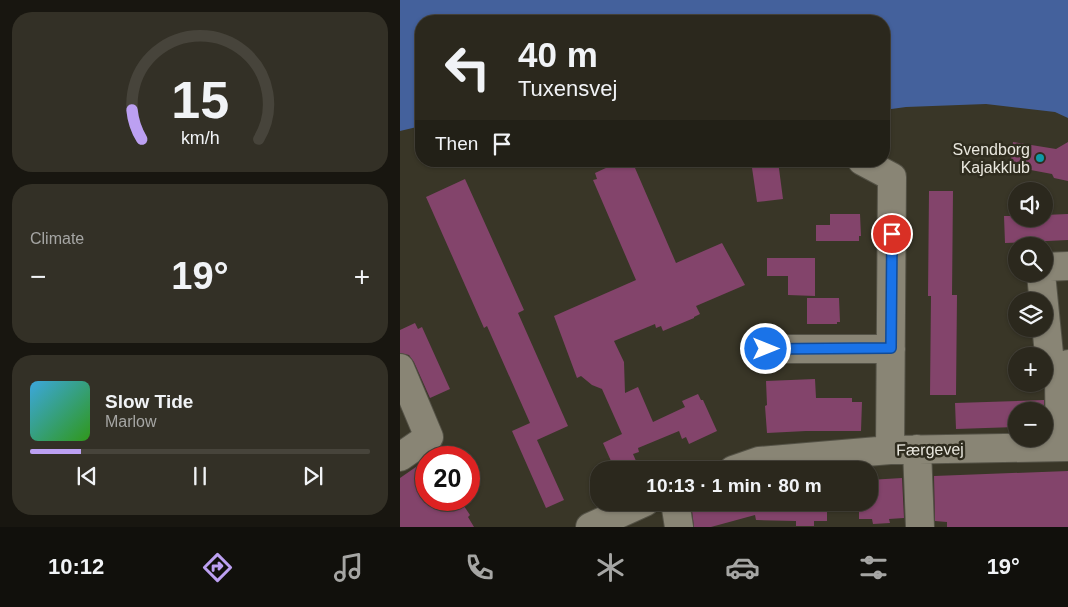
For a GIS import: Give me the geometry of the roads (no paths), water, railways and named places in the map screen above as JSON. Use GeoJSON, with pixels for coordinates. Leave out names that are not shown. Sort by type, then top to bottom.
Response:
{"type":"FeatureCollection","features":[{"type":"Feature","properties":{"kind":"street"},"geometry":{"type":"LineString","coordinates":[[873,167],[892,177],[890,450]]}},
{"type":"Feature","properties":{"kind":"street"},"geometry":{"type":"LineString","coordinates":[[1053,267],[1068,266]]}},
{"type":"Feature","properties":{"kind":"street"},"geometry":{"type":"LineString","coordinates":[[1042,282],[1049,354],[1063,371],[1064,447]]}},
{"type":"Feature","properties":{"kind":"street"},"geometry":{"type":"LineString","coordinates":[[766,349],[891,348]]}},
{"type":"Feature","properties":{"kind":"street"},"geometry":{"type":"LineString","coordinates":[[400,368],[429,437],[400,457]]}},
{"type":"Feature","properties":{"kind":"street","name":"Færgevej"},"geometry":{"type":"LineString","coordinates":[[759,461],[890,450],[1064,447]]}},
{"type":"Feature","properties":{"kind":"street"},"geometry":{"type":"LineString","coordinates":[[917,449],[920,527]]}},
{"type":"Feature","properties":{"kind":"street"},"geometry":{"type":"LineString","coordinates":[[590,527],[625,511]]}},
{"type":"Feature","properties":{"kind":"street"},"geometry":{"type":"LineString","coordinates":[[677,511],[679,527]]}},
{"type":"Feature","properties":{"kind":"water"},"geometry":{"type":"Polygon","coordinates":[[[400,0],[1068,0],[1068,118],[1055,112],[986,104],[890,109],[890,15],[415,15],[415,127],[400,131],[400,0]]]}},
{"type":"Feature","properties":{"kind":"place","name":"Svendborg Kajakklub"},"geometry":{"type":"Point","coordinates":[1040,158]}}]}
